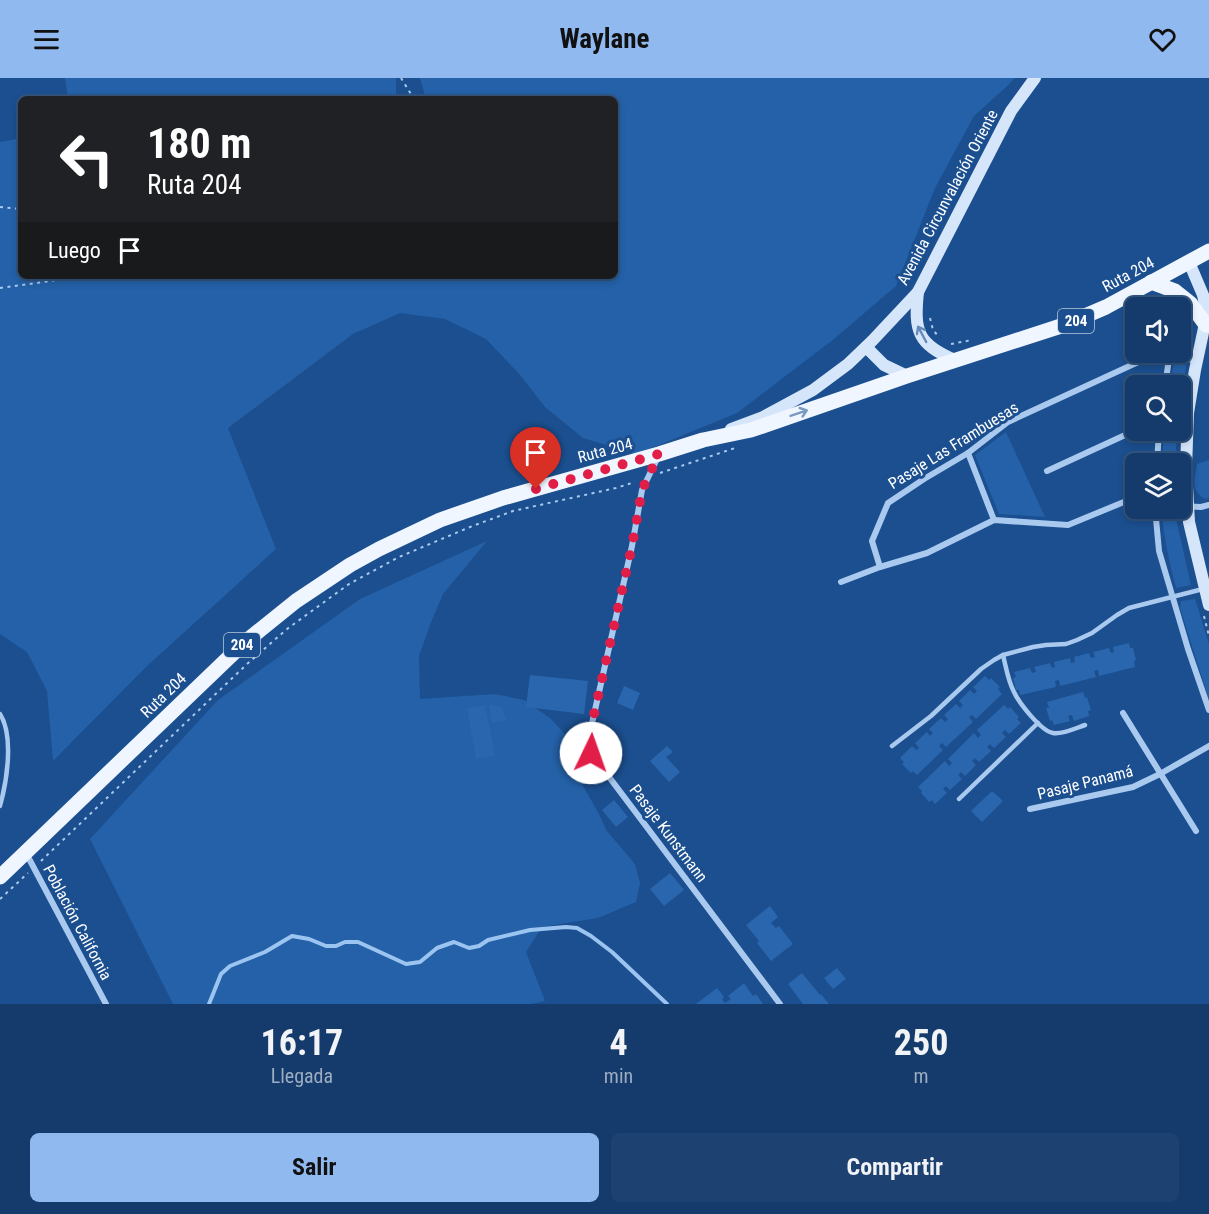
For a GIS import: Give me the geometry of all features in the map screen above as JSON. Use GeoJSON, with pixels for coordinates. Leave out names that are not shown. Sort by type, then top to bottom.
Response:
{"type":"FeatureCollection","features":[{"type":"Feature","properties":{"kind":"main road","name":"Avenida Circunvalación Oriente"},"geometry":{"type":"LineString","coordinates":[[703,440],[763,417],[813,390],[848,364],[918,292],[1011,111],[1035,78]]}},
{"type":"Feature","properties":{"kind":"main road","name":"Ruta 204"},"geometry":{"type":"LineString","coordinates":[[0,877],[245,642],[296,601],[379,549],[471,508],[703,440],[751,430],[1064,325],[1086,317],[1209,251]]}},
{"type":"Feature","properties":{"kind":"main road"},"geometry":{"type":"LineString","coordinates":[[1189,262],[1203,295],[1207,317],[1206,341],[1197,361],[1191,391]]}},
{"type":"Feature","properties":{"kind":"main road"},"geometry":{"type":"LineString","coordinates":[[1151,282],[1175,291],[1207,317]]}},
{"type":"Feature","properties":{"kind":"main road"},"geometry":{"type":"LineString","coordinates":[[918,292],[916,310],[921,335],[938,353],[955,360]]}},
{"type":"Feature","properties":{"kind":"main road"},"geometry":{"type":"LineString","coordinates":[[866,347],[884,365],[907,376]]}},
{"type":"Feature","properties":{"kind":"main road"},"geometry":{"type":"LineString","coordinates":[[1188,519],[1209,605]]}},
{"type":"Feature","properties":{"kind":"street"},"geometry":{"type":"LineString","coordinates":[[1191,359],[1197,361]]}},
{"type":"Feature","properties":{"kind":"street","name":"Pasaje Las Frambuesas"},"geometry":{"type":"LineString","coordinates":[[880,567],[872,541],[888,503],[968,453],[1008,423],[1136,363]]}},
{"type":"Feature","properties":{"kind":"street"},"geometry":{"type":"LineString","coordinates":[[1047,471],[1125,435]]}},
{"type":"Feature","properties":{"kind":"street"},"geometry":{"type":"LineString","coordinates":[[968,453],[994,520]]}},
{"type":"Feature","properties":{"kind":"street","name":"Pasaje Kunstmann"},"geometry":{"type":"LineString","coordinates":[[659,454],[642,490],[632,546],[588,741],[591,753],[780,1004]]}},
{"type":"Feature","properties":{"kind":"street"},"geometry":{"type":"LineString","coordinates":[[841,582],[927,553],[994,520],[1068,525],[1125,502]]}},
{"type":"Feature","properties":{"kind":"street"},"geometry":{"type":"LineString","coordinates":[[1191,506],[1209,505]]}},
{"type":"Feature","properties":{"kind":"street"},"geometry":{"type":"LineString","coordinates":[[1156,519],[1160,550],[1188,649],[1209,710]]}},
{"type":"Feature","properties":{"kind":"street"},"geometry":{"type":"LineString","coordinates":[[1123,713],[1196,831]]}},
{"type":"Feature","properties":{"kind":"street","name":"Pasaje Panamá"},"geometry":{"type":"LineString","coordinates":[[1030,809],[1133,787],[1209,746]]}},
{"type":"Feature","properties":{"kind":"street","name":"Población California"},"geometry":{"type":"LineString","coordinates":[[26,852],[106,1004]]}},
{"type":"Feature","properties":{"kind":"lane"},"geometry":{"type":"LineString","coordinates":[[892,746],[931,716],[981,669],[1003,655],[1034,647],[1066,644],[1092,633],[1129,608],[1205,589]]}},
{"type":"Feature","properties":{"kind":"lane"},"geometry":{"type":"LineString","coordinates":[[1003,655],[1014,693],[1038,723],[1051,733],[1057,734],[1085,725]]}},
{"type":"Feature","properties":{"kind":"lane"},"geometry":{"type":"LineString","coordinates":[[0,714],[5,725],[7,757],[0,806]]}},
{"type":"Feature","properties":{"kind":"lane"},"geometry":{"type":"LineString","coordinates":[[959,799],[1038,723]]}},
{"type":"Feature","properties":{"kind":"path"},"geometry":{"type":"LineString","coordinates":[[401,78],[412,96]]}},
{"type":"Feature","properties":{"kind":"path"},"geometry":{"type":"LineString","coordinates":[[0,207],[18,209]]}},
{"type":"Feature","properties":{"kind":"path"},"geometry":{"type":"LineString","coordinates":[[0,288],[58,279]]}},
{"type":"Feature","properties":{"kind":"path"},"geometry":{"type":"LineString","coordinates":[[928,312],[933,330],[939,337]]}},
{"type":"Feature","properties":{"kind":"path"},"geometry":{"type":"LineString","coordinates":[[945,344],[979,338],[983,352]]}},
{"type":"Feature","properties":{"kind":"path"},"geometry":{"type":"LineString","coordinates":[[0,900],[246,665],[287,629],[349,584],[399,557],[513,511],[616,488],[739,447]]}},
{"type":"Feature","properties":{"kind":"shaded area"},"geometry":{"type":"Polygon","coordinates":[[[65,78],[396,78],[396,96],[68,96],[65,78]]]}},
{"type":"Feature","properties":{"kind":"shaded area"},"geometry":{"type":"Polygon","coordinates":[[[420,78],[1015,78],[974,116],[935,188],[896,286],[834,339],[737,413],[637,454],[583,438],[545,407],[521,376],[486,339],[445,319],[400,313],[353,334],[228,428],[276,549],[146,667],[53,761],[47,691],[27,652],[0,634],[0,142],[18,139],[18,279],[618,279],[618,96],[425,96],[420,78]]]}},
{"type":"Feature","properties":{"kind":"shaded area"},"geometry":{"type":"Polygon","coordinates":[[[1174,363],[1186,365],[1185,375],[1172,375],[1174,363]]]}},
{"type":"Feature","properties":{"kind":"shaded area"},"geometry":{"type":"Polygon","coordinates":[[[1006,432],[1045,517],[999,514],[975,455],[1006,432]]]}},
{"type":"Feature","properties":{"kind":"shaded area"},"geometry":{"type":"Polygon","coordinates":[[[1163,441],[1176,441],[1176,453],[1163,453],[1163,441]]]}},
{"type":"Feature","properties":{"kind":"shaded area"},"geometry":{"type":"Polygon","coordinates":[[[1209,460],[1209,498],[1205,499],[1195,488],[1195,479],[1197,464],[1209,460]]]}},
{"type":"Feature","properties":{"kind":"shaded area"},"geometry":{"type":"Polygon","coordinates":[[[1162,519],[1176,519],[1191,585],[1176,588],[1162,519]]]}},
{"type":"Feature","properties":{"kind":"shaded area"},"geometry":{"type":"Polygon","coordinates":[[[487,541],[443,594],[419,656],[420,699],[495,694],[524,700],[550,718],[575,745],[574,760],[583,786],[607,831],[635,864],[640,883],[636,902],[598,918],[542,927],[526,952],[545,1001],[531,1004],[173,1004],[90,839],[218,700],[360,599],[487,541]]]}},
{"type":"Feature","properties":{"kind":"shaded area"},"geometry":{"type":"Polygon","coordinates":[[[1195,599],[1209,644],[1209,700],[1180,608],[1181,601],[1195,599]]]}},
{"type":"Feature","properties":{"kind":"building"},"geometry":{"type":"Polygon","coordinates":[[[1129,643],[1136,660],[1134,661],[1135,667],[1099,676],[1098,670],[1094,671],[1096,677],[1060,686],[1059,680],[1055,681],[1056,687],[1020,695],[1019,690],[1016,690],[1014,672],[1030,668],[1032,673],[1036,672],[1034,667],[1050,663],[1052,668],[1055,667],[1054,662],[1070,658],[1071,663],[1075,662],[1074,657],[1089,653],[1091,658],[1095,657],[1093,652],[1109,648],[1111,653],[1114,652],[1113,647],[1129,643]]]}},
{"type":"Feature","properties":{"kind":"building"},"geometry":{"type":"Polygon","coordinates":[[[530,675],[588,681],[584,714],[526,707],[530,675]]]}},
{"type":"Feature","properties":{"kind":"building"},"geometry":{"type":"Polygon","coordinates":[[[985,676],[989,680],[991,678],[1000,687],[998,689],[1002,694],[976,719],[972,715],[969,717],[973,722],[946,747],[942,743],[939,746],[943,750],[917,775],[913,771],[911,773],[902,764],[904,762],[900,758],[912,746],[916,750],[919,748],[915,743],[927,732],[930,736],[933,733],[929,729],[941,718],[945,722],[948,719],[944,715],[956,704],[960,708],[963,705],[959,701],[970,690],[974,694],[977,691],[973,687],[985,676]]]}},
{"type":"Feature","properties":{"kind":"building"},"geometry":{"type":"Polygon","coordinates":[[[624,686],[640,693],[633,710],[617,703],[624,686]]]}},
{"type":"Feature","properties":{"kind":"building"},"geometry":{"type":"Polygon","coordinates":[[[1083,692],[1091,710],[1088,711],[1089,716],[1074,721],[1072,715],[1068,716],[1070,721],[1054,725],[1052,720],[1050,721],[1046,708],[1049,708],[1047,702],[1083,692]]]}},
{"type":"Feature","properties":{"kind":"building"},"geometry":{"type":"Polygon","coordinates":[[[485,705],[495,756],[476,759],[467,708],[485,705]]]}},
{"type":"Feature","properties":{"kind":"building"},"geometry":{"type":"Polygon","coordinates":[[[489,705],[502,707],[506,720],[492,723],[489,705]]]}},
{"type":"Feature","properties":{"kind":"building"},"geometry":{"type":"Polygon","coordinates":[[[1004,705],[1008,709],[1010,707],[1021,723],[1009,734],[1005,730],[1002,733],[1006,737],[994,748],[990,744],[987,747],[991,751],[979,762],[975,758],[972,761],[976,765],[965,776],[961,772],[958,775],[962,779],[950,790],[946,786],[943,789],[947,793],[935,804],[932,800],[929,802],[918,787],[945,761],[949,766],[952,763],[948,759],[974,733],[978,738],[981,735],[977,730],[1004,705]]]}},
{"type":"Feature","properties":{"kind":"building"},"geometry":{"type":"Polygon","coordinates":[[[667,746],[673,752],[666,757],[680,772],[669,782],[650,761],[667,746]]]}},
{"type":"Feature","properties":{"kind":"building"},"geometry":{"type":"Polygon","coordinates":[[[992,791],[1003,801],[982,822],[971,811],[992,791]]]}},
{"type":"Feature","properties":{"kind":"building"},"geometry":{"type":"Polygon","coordinates":[[[614,800],[628,817],[616,827],[602,810],[614,800]]]}},
{"type":"Feature","properties":{"kind":"building"},"geometry":{"type":"Polygon","coordinates":[[[670,873],[684,890],[664,906],[650,889],[670,873]]]}},
{"type":"Feature","properties":{"kind":"building"},"geometry":{"type":"Polygon","coordinates":[[[770,906],[778,917],[771,923],[776,928],[779,926],[793,944],[771,961],[746,925],[770,906]]]}},
{"type":"Feature","properties":{"kind":"building"},"geometry":{"type":"Polygon","coordinates":[[[837,968],[846,979],[833,989],[824,978],[837,968]]]}},
{"type":"Feature","properties":{"kind":"building"},"geometry":{"type":"Polygon","coordinates":[[[802,973],[829,1004],[803,1004],[788,984],[802,973]]]}},
{"type":"Feature","properties":{"kind":"building"},"geometry":{"type":"Polygon","coordinates":[[[744,983],[753,996],[756,994],[763,1004],[696,1004],[717,988],[724,997],[722,999],[725,1003],[731,999],[728,996],[744,983]]]}},
{"type":"Feature","properties":{"kind":"waterway"},"geometry":{"type":"LineString","coordinates":[[209,1004],[221,974],[230,966],[265,952],[292,936],[309,939],[326,946],[358,942],[406,964],[420,962],[437,948],[454,942],[469,948],[479,946],[488,940],[530,930],[566,927],[577,928],[612,952],[667,1004]]}},
{"type":"Feature","properties":{"kind":"route"},"geometry":{"type":"LineString","coordinates":[[536,489],[659,454],[642,490],[632,546],[588,741],[591,753]]}}]}
